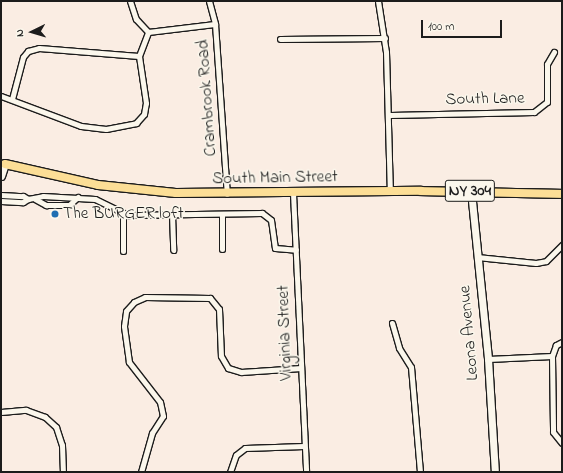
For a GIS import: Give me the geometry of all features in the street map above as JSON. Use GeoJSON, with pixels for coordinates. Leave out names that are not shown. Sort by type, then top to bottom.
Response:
{"type":"FeatureCollection","features":[{"type":"Feature","properties":{"kind":"main road","name":"South Main Street"},"geometry":{"type":"LineString","coordinates":[[2,162],[118,188],[227,194],[390,191],[562,194]]}},
{"type":"Feature","properties":{"kind":"street"},"geometry":{"type":"LineString","coordinates":[[130,1],[136,19],[148,32]]}},
{"type":"Feature","properties":{"kind":"street","name":"Crambrook Road"},"geometry":{"type":"LineString","coordinates":[[209,1],[215,24],[227,194]]}},
{"type":"Feature","properties":{"kind":"street"},"geometry":{"type":"LineString","coordinates":[[378,1],[384,38],[390,116],[390,191]]}},
{"type":"Feature","properties":{"kind":"street"},"geometry":{"type":"LineString","coordinates":[[148,32],[215,24]]}},
{"type":"Feature","properties":{"kind":"street"},"geometry":{"type":"LineString","coordinates":[[1,96],[81,126],[106,129],[136,123],[144,114],[146,103],[139,56],[148,32]]}},
{"type":"Feature","properties":{"kind":"street"},"geometry":{"type":"LineString","coordinates":[[280,39],[384,38]]}},
{"type":"Feature","properties":{"kind":"street"},"geometry":{"type":"LineString","coordinates":[[12,99],[23,57],[28,51],[39,48],[139,56]]}},
{"type":"Feature","properties":{"kind":"street","name":"South Lane"},"geometry":{"type":"LineString","coordinates":[[390,116],[534,112],[547,102],[547,64],[554,52]]}},
{"type":"Feature","properties":{"kind":"street","name":"South Main Street"},"geometry":{"type":"LineString","coordinates":[[1,176],[2,162]]}},
{"type":"Feature","properties":{"kind":"street","name":"Leona Avenue"},"geometry":{"type":"LineString","coordinates":[[471,192],[488,359],[495,472]]}},
{"type":"Feature","properties":{"kind":"street","name":"Virginia Street"},"geometry":{"type":"LineString","coordinates":[[293,193],[306,472]]}},
{"type":"Feature","properties":{"kind":"street"},"geometry":{"type":"LineString","coordinates":[[1,195],[23,196],[28,199]]}},
{"type":"Feature","properties":{"kind":"street"},"geometry":{"type":"LineString","coordinates":[[1,201],[23,202],[28,199],[35,199],[43,196],[78,197],[102,200],[123,214],[266,214],[271,220],[271,240],[275,248],[296,250]]}},
{"type":"Feature","properties":{"kind":"street"},"geometry":{"type":"LineString","coordinates":[[35,199],[46,205],[69,205],[78,197]]}},
{"type":"Feature","properties":{"kind":"street"},"geometry":{"type":"LineString","coordinates":[[123,214],[123,251]]}},
{"type":"Feature","properties":{"kind":"street"},"geometry":{"type":"LineString","coordinates":[[172,214],[173,250]]}},
{"type":"Feature","properties":{"kind":"street"},"geometry":{"type":"LineString","coordinates":[[222,214],[222,249]]}},
{"type":"Feature","properties":{"kind":"street"},"geometry":{"type":"LineString","coordinates":[[477,257],[536,263],[546,261],[562,245]]}},
{"type":"Feature","properties":{"kind":"street"},"geometry":{"type":"LineString","coordinates":[[141,472],[152,433],[162,416],[160,402],[129,362],[124,326],[126,311],[134,302],[145,297],[210,298],[219,309],[221,356],[228,368],[241,372],[301,368]]}},
{"type":"Feature","properties":{"kind":"street"},"geometry":{"type":"LineString","coordinates":[[392,323],[399,348],[411,367],[420,472]]}},
{"type":"Feature","properties":{"kind":"street"},"geometry":{"type":"LineString","coordinates":[[562,342],[556,345],[552,356],[553,432],[562,443]]}},
{"type":"Feature","properties":{"kind":"street"},"geometry":{"type":"LineString","coordinates":[[488,359],[552,356]]}},
{"type":"Feature","properties":{"kind":"street"},"geometry":{"type":"LineString","coordinates":[[1,412],[26,410],[45,416],[56,427],[62,445],[63,472]]}},
{"type":"Feature","properties":{"kind":"street"},"geometry":{"type":"LineString","coordinates":[[230,472],[236,455],[245,448],[304,446]]}},
{"type":"Feature","properties":{"kind":"place","name":"The BURGER loft"},"geometry":{"type":"Point","coordinates":[55,214]}}]}
